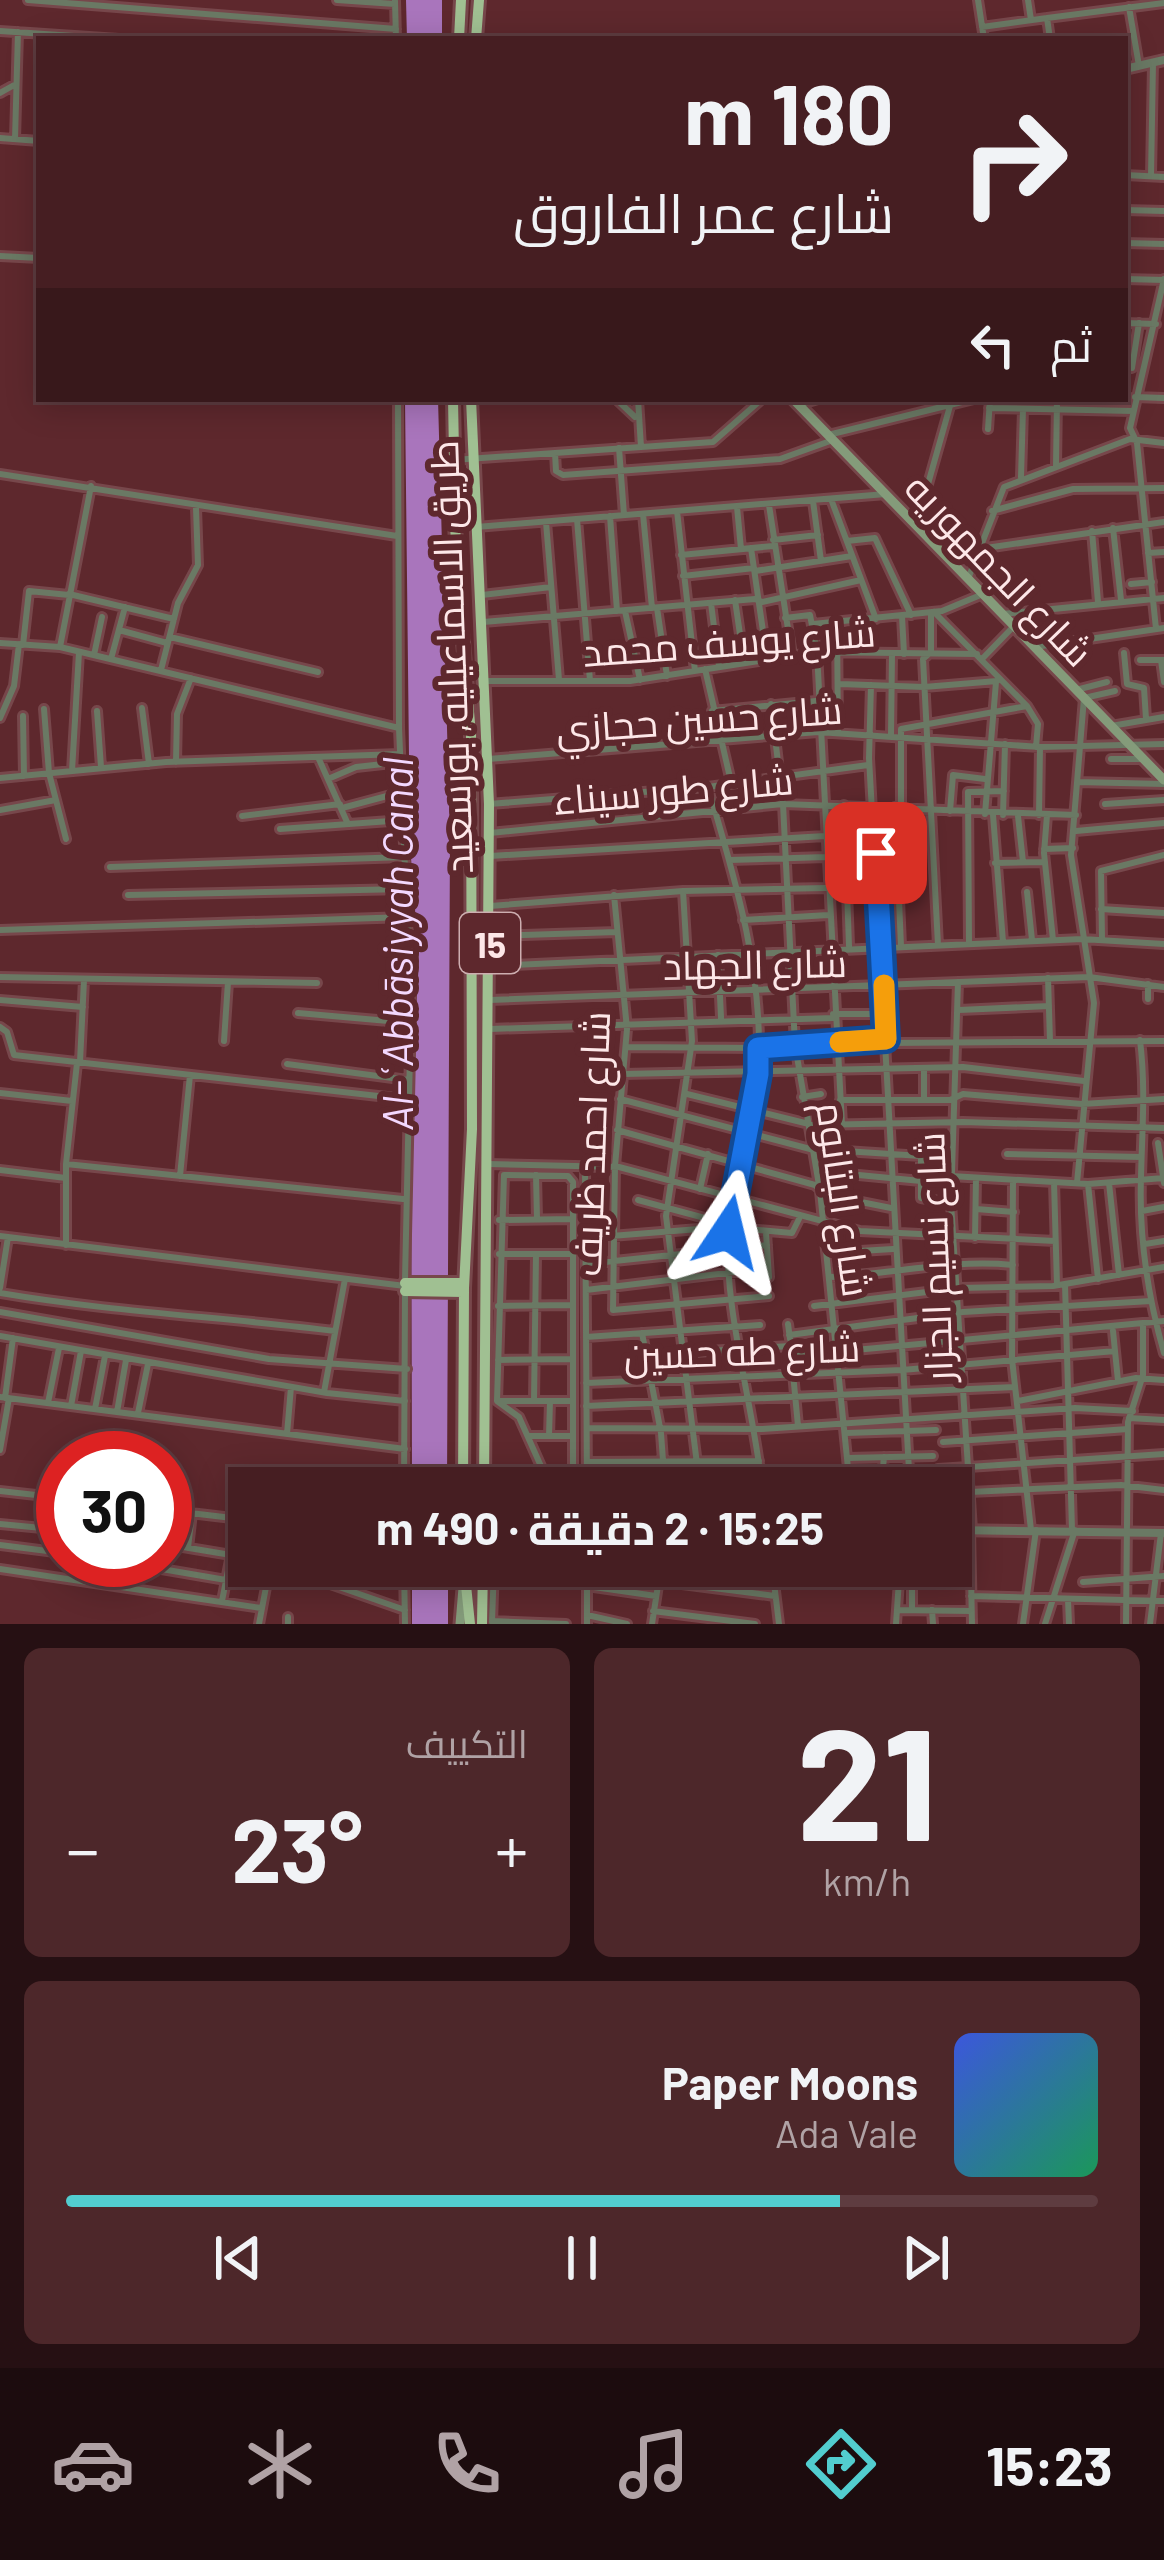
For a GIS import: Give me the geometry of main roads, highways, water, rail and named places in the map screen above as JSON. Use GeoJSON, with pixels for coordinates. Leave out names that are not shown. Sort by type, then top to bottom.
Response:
{"type":"FeatureCollection","features":[{"type":"Feature","properties":{"kind":"highway"},"geometry":{"type":"LineString","coordinates":[[459,36],[461,0]]}},
{"type":"Feature","properties":{"kind":"highway"},"geometry":{"type":"LineString","coordinates":[[477,36],[478,0]]}},
{"type":"Feature","properties":{"kind":"highway","name":"طريق الاسماعيليه, بورسعيد"},"geometry":{"type":"LineString","coordinates":[[453,402],[458,589],[471,735],[472,1129],[458,1287],[462,1467]]}},
{"type":"Feature","properties":{"kind":"highway","name":"طريق الاسماعيليه, بورسعيد"},"geometry":{"type":"LineString","coordinates":[[471,402],[472,527],[490,833],[484,1467]]}},
{"type":"Feature","properties":{"kind":"highway"},"geometry":{"type":"LineString","coordinates":[[471,899],[490,903]]}},
{"type":"Feature","properties":{"kind":"highway"},"geometry":{"type":"LineString","coordinates":[[471,927],[482,922],[490,932]]}},
{"type":"Feature","properties":{"kind":"highway"},"geometry":{"type":"LineString","coordinates":[[406,1287],[458,1287]]}},
{"type":"Feature","properties":{"kind":"highway"},"geometry":{"type":"LineString","coordinates":[[466,1587],[470,1624]]}},
{"type":"Feature","properties":{"kind":"highway"},"geometry":{"type":"LineString","coordinates":[[485,1587],[489,1623]]}},
{"type":"Feature","properties":{"kind":"main road","name":"شارع الجمهوريه"},"geometry":{"type":"LineString","coordinates":[[796,402],[1164,782]]}},
{"type":"Feature","properties":{"kind":"main road"},"geometry":{"type":"LineString","coordinates":[[460,1624],[463,1587]]}},
{"type":"Feature","properties":{"kind":"water label","name":"Al-ʿAbbāsiyyah Canal"},"geometry":{"type":"Point","coordinates":[396,944]}}]}
